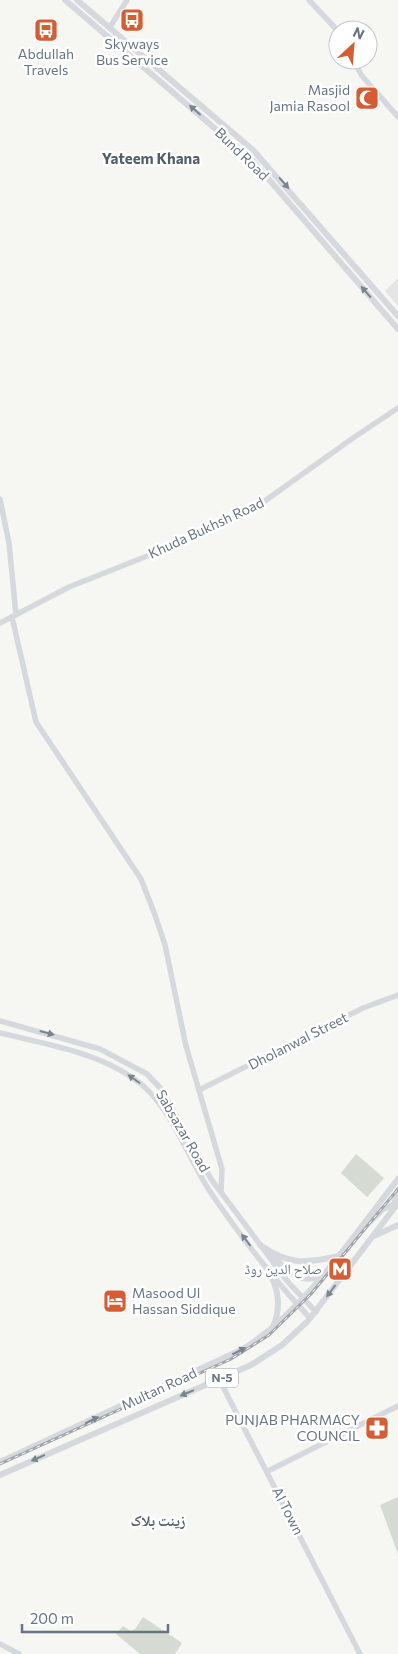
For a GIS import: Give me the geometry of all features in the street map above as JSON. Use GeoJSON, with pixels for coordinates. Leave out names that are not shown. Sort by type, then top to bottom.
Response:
{"type":"FeatureCollection","features":[{"type":"Feature","properties":{"kind":"main road","name":"Bund Road"},"geometry":{"type":"LineString","coordinates":[[65,0],[253,161],[398,329]]}},
{"type":"Feature","properties":{"kind":"main road","name":"Bund Road"},"geometry":{"type":"LineString","coordinates":[[77,0],[253,150],[398,316]]}},
{"type":"Feature","properties":{"kind":"main road","name":"Multan Road"},"geometry":{"type":"LineString","coordinates":[[0,1462],[243,1349],[272,1330],[300,1301],[354,1238],[398,1179]]}},
{"type":"Feature","properties":{"kind":"main road"},"geometry":{"type":"LineString","coordinates":[[354,1238],[383,1209],[396,1207],[398,1190]]}},
{"type":"Feature","properties":{"kind":"main road","name":"Multan Road"},"geometry":{"type":"LineString","coordinates":[[0,1475],[265,1357],[282,1345],[316,1312],[396,1207]]}},
{"type":"Feature","properties":{"kind":"main road"},"geometry":{"type":"LineString","coordinates":[[371,1238],[398,1225]]}},
{"type":"Feature","properties":{"kind":"main road"},"geometry":{"type":"LineString","coordinates":[[260,1245],[272,1254],[287,1271],[295,1275],[304,1278],[315,1278],[323,1274]]}},
{"type":"Feature","properties":{"kind":"main road"},"geometry":{"type":"LineString","coordinates":[[272,1254],[299,1262],[338,1256]]}},
{"type":"Feature","properties":{"kind":"main road"},"geometry":{"type":"LineString","coordinates":[[268,1269],[274,1281],[279,1301],[272,1330]]}},
{"type":"Feature","properties":{"kind":"street"},"geometry":{"type":"LineString","coordinates":[[110,27],[126,0]]}},
{"type":"Feature","properties":{"kind":"street"},"geometry":{"type":"LineString","coordinates":[[309,0],[328,20]]}},
{"type":"Feature","properties":{"kind":"street"},"geometry":{"type":"LineString","coordinates":[[359,70],[398,117]]}},
{"type":"Feature","properties":{"kind":"street","name":"Khuda Bukhsh Road"},"geometry":{"type":"LineString","coordinates":[[0,624],[69,587],[170,547],[256,508],[398,408]]}},
{"type":"Feature","properties":{"kind":"street"},"geometry":{"type":"LineString","coordinates":[[0,499],[9,544],[14,616],[36,722],[63,765],[95,807],[144,886],[165,945],[186,1046],[222,1169],[221,1192]]}},
{"type":"Feature","properties":{"kind":"street","name":"Dholanwal Street"},"geometry":{"type":"LineString","coordinates":[[199,1090],[363,1008],[398,995]]}},
{"type":"Feature","properties":{"kind":"street","name":"Sabsazar Road"},"geometry":{"type":"LineString","coordinates":[[0,1021],[100,1049],[147,1074],[162,1090],[211,1179],[300,1301],[310,1318]]}},
{"type":"Feature","properties":{"kind":"street","name":"Sabsazar Road"},"geometry":{"type":"LineString","coordinates":[[0,1033],[73,1051],[100,1060],[134,1078],[148,1089],[161,1107],[206,1185],[268,1269],[300,1301],[316,1312]]}},
{"type":"Feature","properties":{"kind":"street"},"geometry":{"type":"LineString","coordinates":[[206,1185],[211,1179]]}},
{"type":"Feature","properties":{"kind":"street"},"geometry":{"type":"LineString","coordinates":[[219,1379],[268,1472]]}},
{"type":"Feature","properties":{"kind":"street","name":"AI Town"},"geometry":{"type":"LineString","coordinates":[[360,1654],[268,1472],[398,1406]]}},
{"type":"Feature","properties":{"kind":"street"},"geometry":{"type":"LineString","coordinates":[[0,1644],[19,1654]]}},
{"type":"Feature","properties":{"kind":"shaded area"},"geometry":{"type":"Polygon","coordinates":[[[398,278],[398,306],[385,291],[398,278]]]}},
{"type":"Feature","properties":{"kind":"shaded area"},"geometry":{"type":"Polygon","coordinates":[[[356,1154],[384,1178],[367,1197],[341,1173],[356,1154]]]}},
{"type":"Feature","properties":{"kind":"shaded area"},"geometry":{"type":"Polygon","coordinates":[[[398,1497],[398,1554],[380,1505],[398,1497]]]}},
{"type":"Feature","properties":{"kind":"shaded area"},"geometry":{"type":"Polygon","coordinates":[[[143,1617],[182,1643],[175,1654],[140,1654],[116,1634],[123,1626],[131,1631],[135,1629],[143,1617]]]}},
{"type":"Feature","properties":{"kind":"railway"},"geometry":{"type":"LineString","coordinates":[[0,1464],[231,1359],[269,1335],[311,1294],[398,1189]]}},
{"type":"Feature","properties":{"kind":"place","name":"Skyways Bus Service"},"geometry":{"type":"Point","coordinates":[132,20]}},
{"type":"Feature","properties":{"kind":"place","name":"Abdullah Travels"},"geometry":{"type":"Point","coordinates":[46,30]}},
{"type":"Feature","properties":{"kind":"place","name":"Masjid Jamia Rasool"},"geometry":{"type":"Point","coordinates":[367,98]}},
{"type":"Feature","properties":{"kind":"place","name":"صلاح الدین روڈ"},"geometry":{"type":"Point","coordinates":[340,1269]}},
{"type":"Feature","properties":{"kind":"place","name":"Masood Ul Hassan Siddique"},"geometry":{"type":"Point","coordinates":[115,1301]}},
{"type":"Feature","properties":{"kind":"place","name":"PUNJAB PHARMACY COUNCIL"},"geometry":{"type":"Point","coordinates":[377,1428]}},
{"type":"Feature","properties":{"kind":"district","name":"Yateem Khana"},"geometry":{"type":"Point","coordinates":[151,159]}},
{"type":"Feature","properties":{"kind":"district","name":"زینت بلاک"},"geometry":{"type":"Point","coordinates":[158,1521]}}]}
